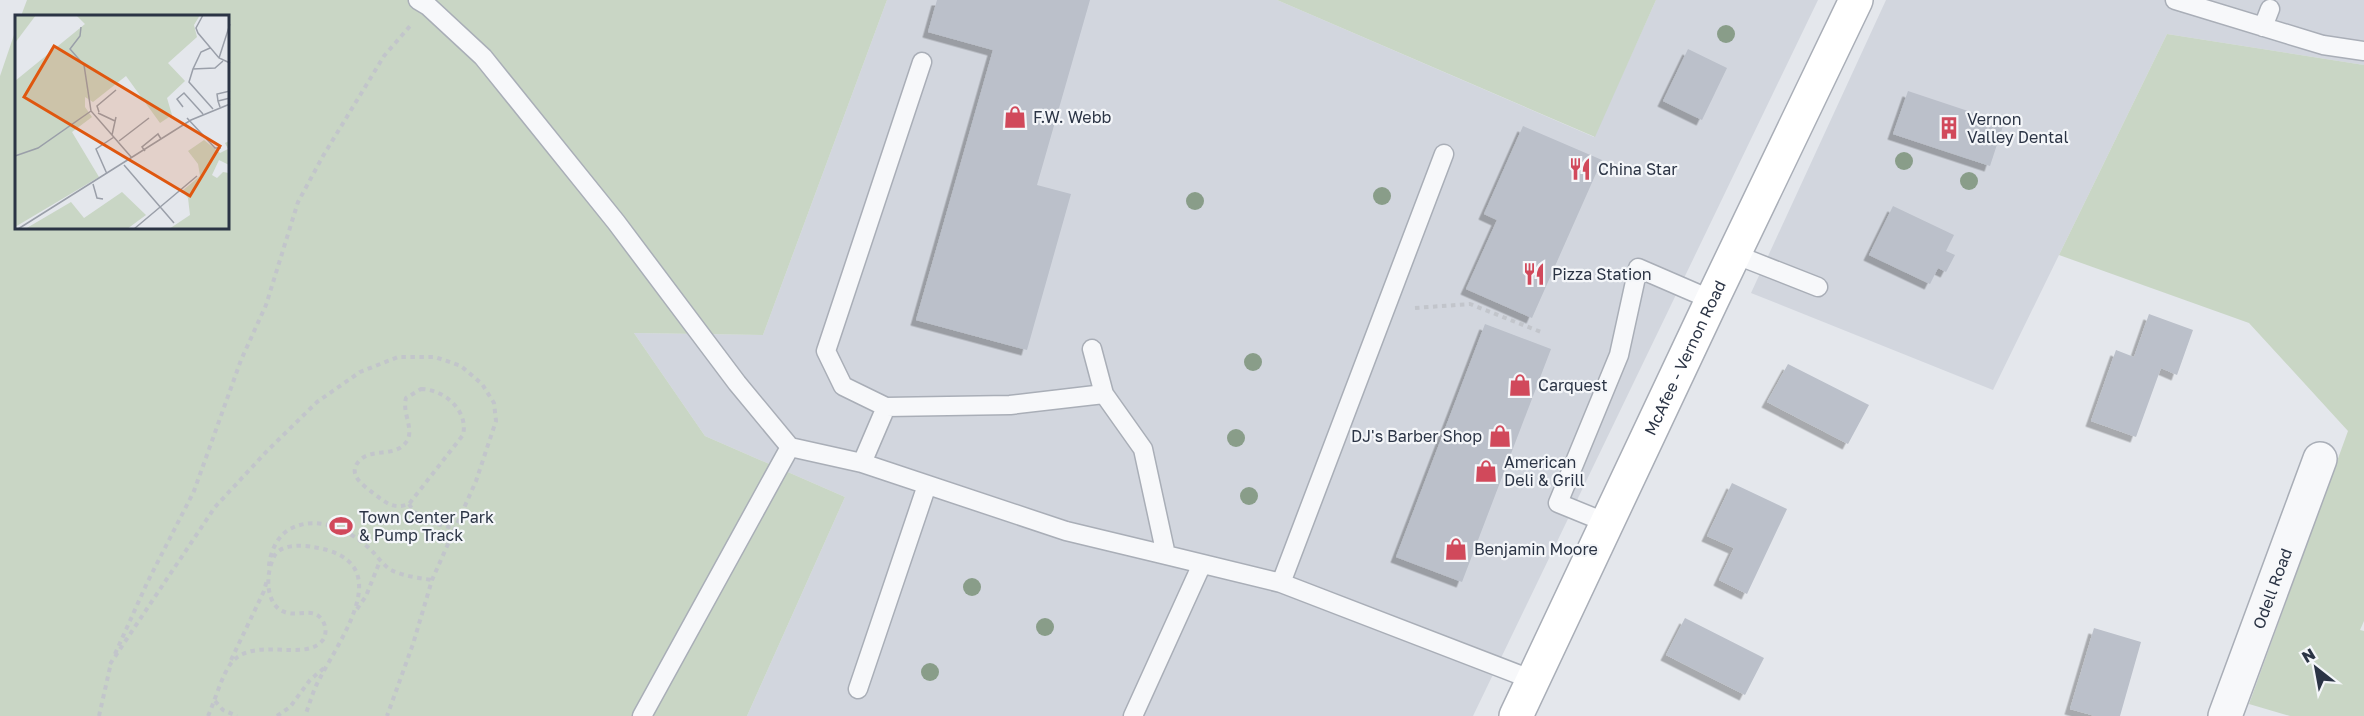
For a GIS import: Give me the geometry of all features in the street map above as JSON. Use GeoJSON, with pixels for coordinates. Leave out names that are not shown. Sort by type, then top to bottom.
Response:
{"type":"FeatureCollection","features":[{"type":"Feature","properties":{"kind":"main road","name":"McAfee - Vernon Road"},"geometry":{"type":"LineString","coordinates":[[1516,716],[1856,0]]}},
{"type":"Feature","properties":{"kind":"street","name":"Odell Road"},"geometry":{"type":"LineString","coordinates":[[2225,716],[2320,459]]}},
{"type":"Feature","properties":{"kind":"lane"},"geometry":{"type":"LineString","coordinates":[[2175,0],[2323,45],[2364,51]]}},
{"type":"Feature","properties":{"kind":"lane"},"geometry":{"type":"LineString","coordinates":[[423,3],[483,57],[616,222],[737,383],[790,447],[862,463],[1066,531],[1281,583],[1533,680]]}},
{"type":"Feature","properties":{"kind":"lane"},"geometry":{"type":"LineString","coordinates":[[2263,27],[2270,9]]}},
{"type":"Feature","properties":{"kind":"lane"},"geometry":{"type":"LineString","coordinates":[[922,62],[826,351],[843,386],[886,407],[1010,405],[1104,394]]}},
{"type":"Feature","properties":{"kind":"lane"},"geometry":{"type":"LineString","coordinates":[[1281,583],[1444,154]]}},
{"type":"Feature","properties":{"kind":"lane"},"geometry":{"type":"LineString","coordinates":[[1734,254],[1818,287]]}},
{"type":"Feature","properties":{"kind":"lane"},"geometry":{"type":"LineString","coordinates":[[1607,523],[1558,503],[1619,355],[1638,268],[1712,300]]}},
{"type":"Feature","properties":{"kind":"lane"},"geometry":{"type":"LineString","coordinates":[[1092,349],[1104,394],[1143,449],[1166,555]]}},
{"type":"Feature","properties":{"kind":"lane"},"geometry":{"type":"LineString","coordinates":[[862,463],[886,407]]}},
{"type":"Feature","properties":{"kind":"lane"},"geometry":{"type":"LineString","coordinates":[[642,716],[790,447]]}},
{"type":"Feature","properties":{"kind":"lane"},"geometry":{"type":"LineString","coordinates":[[858,689],[927,485]]}},
{"type":"Feature","properties":{"kind":"lane"},"geometry":{"type":"LineString","coordinates":[[1133,716],[1202,564]]}},
{"type":"Feature","properties":{"kind":"path"},"geometry":{"type":"LineString","coordinates":[[99,716],[110,664],[147,583],[194,491],[241,360],[266,305],[298,202],[323,156],[384,56],[423,3]]}},
{"type":"Feature","properties":{"kind":"path"},"geometry":{"type":"LineString","coordinates":[[1384,310],[1470,304],[1541,332]]}},
{"type":"Feature","properties":{"kind":"path"},"geometry":{"type":"LineString","coordinates":[[110,664],[215,507],[317,402],[360,372],[398,357],[435,357],[461,366],[482,384],[494,403],[496,422],[476,481],[432,580],[413,644],[387,716]]}},
{"type":"Feature","properties":{"kind":"path"},"geometry":{"type":"LineString","coordinates":[[421,389],[429,389],[443,395],[454,405],[462,417],[465,429],[459,441],[442,459],[409,504],[402,507],[388,504],[363,487],[355,472],[356,465],[368,454],[392,451],[400,448],[406,442],[410,435],[404,405],[406,398],[421,389]]}},
{"type":"Feature","properties":{"kind":"path"},"geometry":{"type":"LineString","coordinates":[[409,504],[416,515],[426,521],[456,529]]}},
{"type":"Feature","properties":{"kind":"path"},"geometry":{"type":"LineString","coordinates":[[230,664],[243,653],[255,649],[303,648],[314,646],[324,638],[326,630],[320,617],[314,614],[289,614],[275,606],[269,587],[270,558],[276,542],[288,530],[311,522],[323,523],[351,536],[392,570],[432,580]]}},
{"type":"Feature","properties":{"kind":"path"},"geometry":{"type":"LineString","coordinates":[[208,716],[264,591],[275,555],[281,549],[311,546],[338,554],[350,562],[359,575],[360,593],[353,614],[318,681],[305,716]]}},
{"type":"Feature","properties":{"kind":"path"},"geometry":{"type":"LineString","coordinates":[[353,614],[366,596],[380,561]]}},
{"type":"Feature","properties":{"kind":"path"},"geometry":{"type":"LineString","coordinates":[[277,716],[290,707],[310,680],[327,665]]}},
{"type":"Feature","properties":{"kind":"path"},"geometry":{"type":"LineString","coordinates":[[215,701],[223,710],[237,716]]}},
{"type":"Feature","properties":{"kind":"shaded area"},"geometry":{"type":"Polygon","coordinates":[[[887,0],[1277,0],[1594,137],[1656,0],[1818,0],[1473,716],[747,716],[845,497],[705,436],[634,333],[763,335],[887,0]]]}},
{"type":"Feature","properties":{"kind":"shaded area"},"geometry":{"type":"Polygon","coordinates":[[[1886,0],[2364,0],[2364,65],[2167,34],[1993,390],[1751,293],[1886,0]]]}},
{"type":"Feature","properties":{"kind":"green space"},"geometry":{"type":"Polygon","coordinates":[[[27,0],[887,0],[763,335],[634,333],[705,436],[845,497],[747,716],[0,716],[0,76],[15,32],[15,230],[230,230],[230,15],[21,15],[27,0]]]}},
{"type":"Feature","properties":{"kind":"green space"},"geometry":{"type":"Polygon","coordinates":[[[1277,0],[1656,0],[1595,137],[1277,0]]]}},
{"type":"Feature","properties":{"kind":"green space"},"geometry":{"type":"Polygon","coordinates":[[[2167,34],[2364,65],[2364,621],[2360,630],[2364,631],[2364,716],[2290,716],[2249,704],[2348,431],[2249,323],[2059,255],[2167,34]]]}},
{"type":"Feature","properties":{"kind":"building","name":"F.W. Webb"},"geometry":{"type":"Polygon","coordinates":[[[937,0],[1090,0],[1037,185],[1071,194],[1027,350],[916,320],[993,50],[928,32],[937,0]]]}},
{"type":"Feature","properties":{"kind":"building"},"geometry":{"type":"Polygon","coordinates":[[[1688,49],[1727,68],[1702,120],[1663,101],[1688,49]]]}},
{"type":"Feature","properties":{"kind":"building","name":"Vernon Valley Dental"},"geometry":{"type":"Polygon","coordinates":[[[1908,91],[2004,123],[1990,166],[1893,134],[1908,91]]]}},
{"type":"Feature","properties":{"kind":"building"},"geometry":{"type":"Polygon","coordinates":[[[1523,126],[1602,160],[1532,318],[1466,289],[1497,220],[1484,214],[1523,126]]]}},
{"type":"Feature","properties":{"kind":"building"},"geometry":{"type":"Polygon","coordinates":[[[1893,206],[1954,235],[1946,251],[1955,255],[1946,272],[1938,268],[1930,284],[1869,255],[1893,206]]]}},
{"type":"Feature","properties":{"kind":"building"},"geometry":{"type":"Polygon","coordinates":[[[2149,314],[2193,330],[2177,375],[2161,368],[2136,437],[2091,421],[2116,350],[2134,357],[2149,314]]]}},
{"type":"Feature","properties":{"kind":"building"},"geometry":{"type":"Polygon","coordinates":[[[1485,324],[1551,349],[1462,582],[1396,557],[1485,324]]]}},
{"type":"Feature","properties":{"kind":"building"},"geometry":{"type":"Polygon","coordinates":[[[1788,364],[1869,405],[1848,444],[1767,402],[1788,364]]]}},
{"type":"Feature","properties":{"kind":"building"},"geometry":{"type":"Polygon","coordinates":[[[1732,483],[1787,509],[1747,594],[1719,580],[1734,548],[1707,536],[1732,483]]]}},
{"type":"Feature","properties":{"kind":"building"},"geometry":{"type":"Polygon","coordinates":[[[1685,618],[1764,658],[1745,695],[1666,655],[1685,618]]]}},
{"type":"Feature","properties":{"kind":"building"},"geometry":{"type":"Polygon","coordinates":[[[2094,628],[2141,642],[2120,716],[2095,716],[2070,709],[2094,628]]]}},
{"type":"Feature","properties":{"kind":"place","name":"F.W. Webb"},"geometry":{"type":"Point","coordinates":[1015,117]}},
{"type":"Feature","properties":{"kind":"place","name":"Vernon Valley Dental"},"geometry":{"type":"Point","coordinates":[1949,128]}},
{"type":"Feature","properties":{"kind":"place","name":"China Star"},"geometry":{"type":"Point","coordinates":[1580,169]}},
{"type":"Feature","properties":{"kind":"place","name":"Pizza Station"},"geometry":{"type":"Point","coordinates":[1534,274]}},
{"type":"Feature","properties":{"kind":"place","name":"Carquest"},"geometry":{"type":"Point","coordinates":[1520,385]}},
{"type":"Feature","properties":{"kind":"place","name":"DJ's Barber Shop"},"geometry":{"type":"Point","coordinates":[1500,436]}},
{"type":"Feature","properties":{"kind":"place","name":"American Deli & Grill"},"geometry":{"type":"Point","coordinates":[1486,471]}},
{"type":"Feature","properties":{"kind":"place","name":"Town Center Park & Pump Track"},"geometry":{"type":"Point","coordinates":[341,526]}},
{"type":"Feature","properties":{"kind":"place","name":"Benjamin Moore"},"geometry":{"type":"Point","coordinates":[1456,549]}}]}
